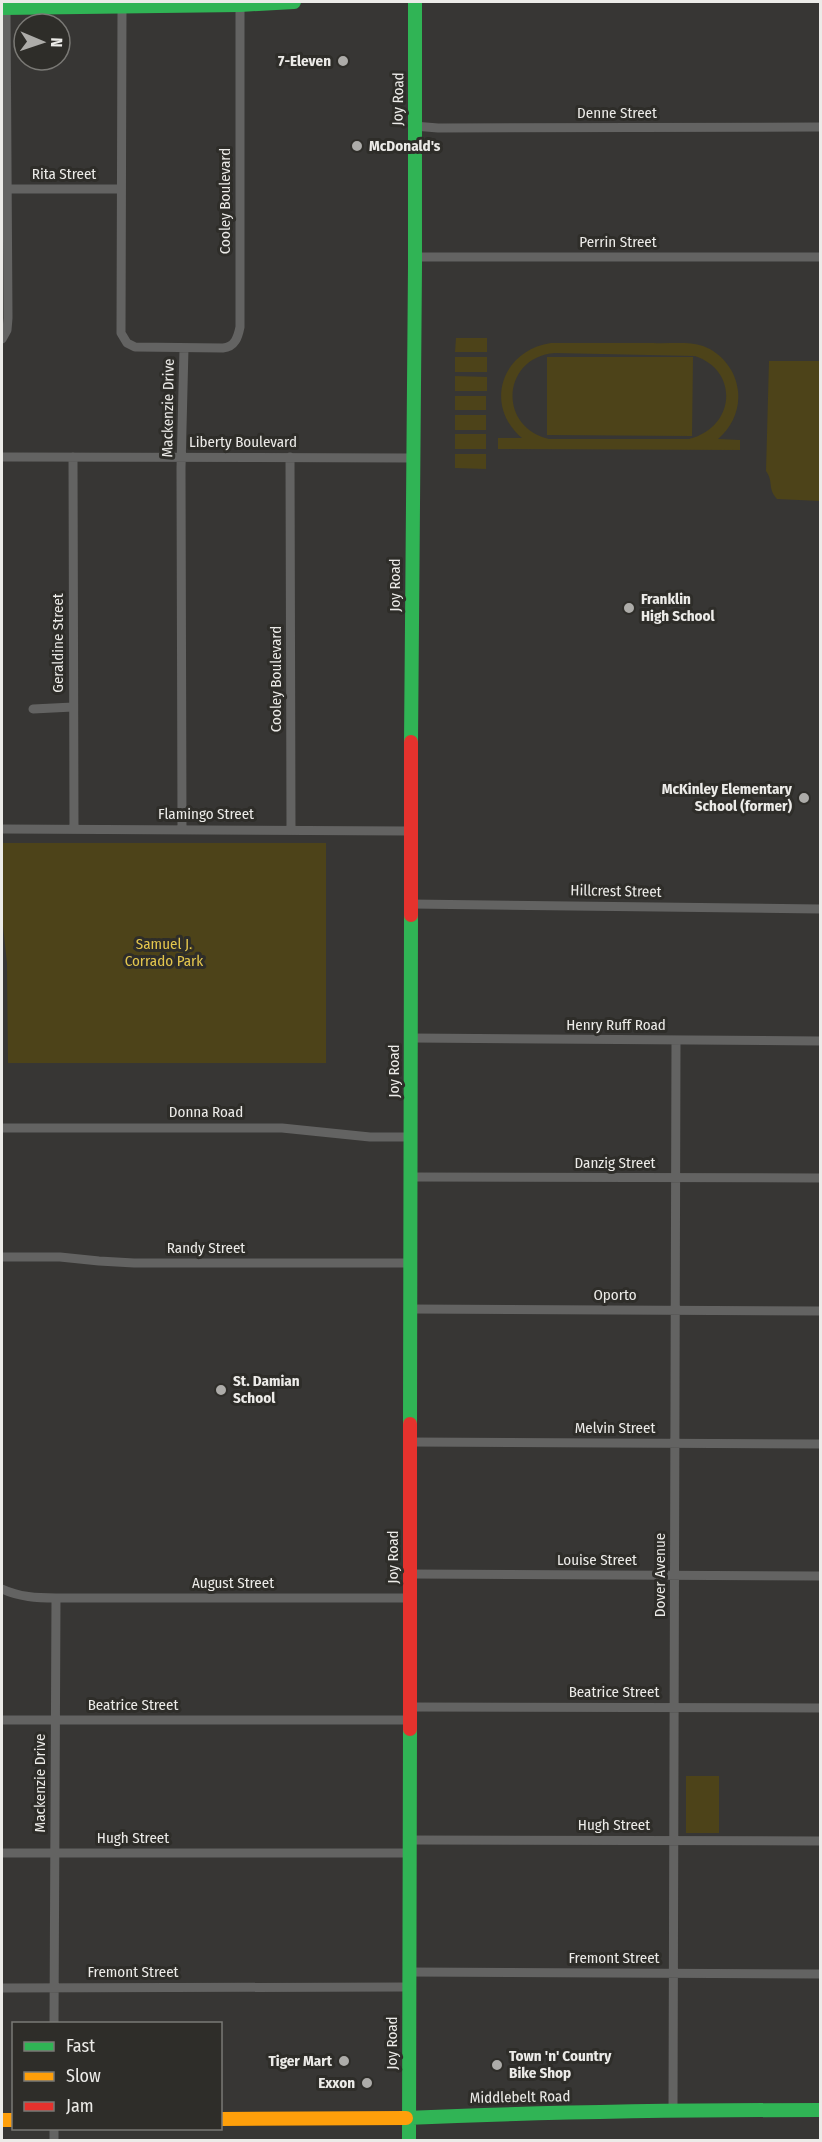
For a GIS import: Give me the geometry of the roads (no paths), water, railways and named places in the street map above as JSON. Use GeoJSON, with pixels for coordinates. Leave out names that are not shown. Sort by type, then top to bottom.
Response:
{"type":"FeatureCollection","features":[{"type":"Feature","properties":{"kind":"street"},"geometry":{"type":"LineString","coordinates":[[2,339],[7,330],[8,318],[4,8],[87,4],[122,7],[294,2]]}},
{"type":"Feature","properties":{"kind":"street","name":"Joy Road"},"geometry":{"type":"LineString","coordinates":[[409,2140],[410,831],[415,2]]}},
{"type":"Feature","properties":{"kind":"street","name":"Cooley Boulevard"},"geometry":{"type":"LineString","coordinates":[[184,348],[228,348],[237,339],[239,333],[240,5]]}},
{"type":"Feature","properties":{"kind":"street","name":"Mackenzie Drive"},"geometry":{"type":"LineString","coordinates":[[122,7],[120,326],[122,338],[135,347],[184,348],[182,829]]}},
{"type":"Feature","properties":{"kind":"street","name":"Denne Street"},"geometry":{"type":"LineString","coordinates":[[414,126],[438,128],[820,127]]}},
{"type":"Feature","properties":{"kind":"street","name":"Rita Street"},"geometry":{"type":"LineString","coordinates":[[7,189],[121,189]]}},
{"type":"Feature","properties":{"kind":"street","name":"Perrin Street"},"geometry":{"type":"LineString","coordinates":[[415,257],[820,257]]}},
{"type":"Feature","properties":{"kind":"street","name":"Liberty Boulevard"},"geometry":{"type":"LineString","coordinates":[[2,457],[412,458]]}},
{"type":"Feature","properties":{"kind":"street","name":"Geraldine Street"},"geometry":{"type":"LineString","coordinates":[[73,457],[74,829]]}},
{"type":"Feature","properties":{"kind":"street","name":"Cooley Boulevard"},"geometry":{"type":"LineString","coordinates":[[290,457],[291,829]]}},
{"type":"Feature","properties":{"kind":"street"},"geometry":{"type":"LineString","coordinates":[[33,709],[73,707]]}},
{"type":"Feature","properties":{"kind":"street","name":"Flamingo Street"},"geometry":{"type":"LineString","coordinates":[[2,829],[410,831]]}},
{"type":"Feature","properties":{"kind":"street","name":"Hillcrest Street"},"geometry":{"type":"LineString","coordinates":[[411,904],[820,909]]}},
{"type":"Feature","properties":{"kind":"street","name":"Henry Ruff Road"},"geometry":{"type":"LineString","coordinates":[[411,1038],[820,1041]]}},
{"type":"Feature","properties":{"kind":"street","name":"Dover Avenue"},"geometry":{"type":"LineString","coordinates":[[673,2110],[676,1040]]}},
{"type":"Feature","properties":{"kind":"street","name":"Donna Road"},"geometry":{"type":"LineString","coordinates":[[2,1128],[282,1128],[370,1137],[411,1137]]}},
{"type":"Feature","properties":{"kind":"street","name":"Danzig Street"},"geometry":{"type":"LineString","coordinates":[[410,1177],[820,1178]]}},
{"type":"Feature","properties":{"kind":"street","name":"Randy Street"},"geometry":{"type":"LineString","coordinates":[[2,1257],[60,1257],[99,1262],[134,1263],[410,1263]]}},
{"type":"Feature","properties":{"kind":"street","name":"Oporto"},"geometry":{"type":"LineString","coordinates":[[410,1309],[820,1311]]}},
{"type":"Feature","properties":{"kind":"street","name":"Melvin Street"},"geometry":{"type":"LineString","coordinates":[[410,1442],[820,1444]]}},
{"type":"Feature","properties":{"kind":"street","name":"Louise Street"},"geometry":{"type":"LineString","coordinates":[[410,1574],[820,1576]]}},
{"type":"Feature","properties":{"kind":"street"},"geometry":{"type":"LineString","coordinates":[[2,1589],[32,1598],[56,1598]]}},
{"type":"Feature","properties":{"kind":"street","name":"Mackenzie Drive"},"geometry":{"type":"LineString","coordinates":[[54,2022],[56,1598]]}},
{"type":"Feature","properties":{"kind":"street","name":"August Street"},"geometry":{"type":"LineString","coordinates":[[56,1598],[409,1598]]}},
{"type":"Feature","properties":{"kind":"street","name":"Beatrice Street"},"geometry":{"type":"LineString","coordinates":[[2,1720],[408,1714],[674,1707],[820,1708]]}},
{"type":"Feature","properties":{"kind":"street","name":"Hugh Street"},"geometry":{"type":"LineString","coordinates":[[2,1853],[409,1847],[674,1840],[820,1840]]}},
{"type":"Feature","properties":{"kind":"street","name":"Fremont Street"},"geometry":{"type":"LineString","coordinates":[[408,1972],[820,1974]]}},
{"type":"Feature","properties":{"kind":"street","name":"Fremont Street"},"geometry":{"type":"LineString","coordinates":[[2,1988],[408,1987]]}},
{"type":"Feature","properties":{"kind":"street","name":"Middlebelt Road"},"geometry":{"type":"LineString","coordinates":[[222,2119],[377,2119],[409,2116],[673,2110],[820,2110]]}},
{"type":"Feature","properties":{"kind":"place","name":"7-Eleven"},"geometry":{"type":"Point","coordinates":[343,61]}},
{"type":"Feature","properties":{"kind":"place","name":"McDonald's"},"geometry":{"type":"Point","coordinates":[357,146]}},
{"type":"Feature","properties":{"kind":"place","name":"Franklin High School"},"geometry":{"type":"Point","coordinates":[629,608]}},
{"type":"Feature","properties":{"kind":"place","name":"McKinley Elementary School (former)"},"geometry":{"type":"Point","coordinates":[804,798]}},
{"type":"Feature","properties":{"kind":"place","name":"St. Damian School"},"geometry":{"type":"Point","coordinates":[221,1390]}},
{"type":"Feature","properties":{"kind":"place","name":"Tiger Mart"},"geometry":{"type":"Point","coordinates":[344,2061]}},
{"type":"Feature","properties":{"kind":"place","name":"Town 'n' Country Bike Shop"},"geometry":{"type":"Point","coordinates":[497,2065]}},
{"type":"Feature","properties":{"kind":"place","name":"Exxon"},"geometry":{"type":"Point","coordinates":[367,2083]}},
{"type":"Feature","properties":{"kind":"park label","name":"Samuel J. Corrado Park"},"geometry":{"type":"Point","coordinates":[164,952]}}]}
